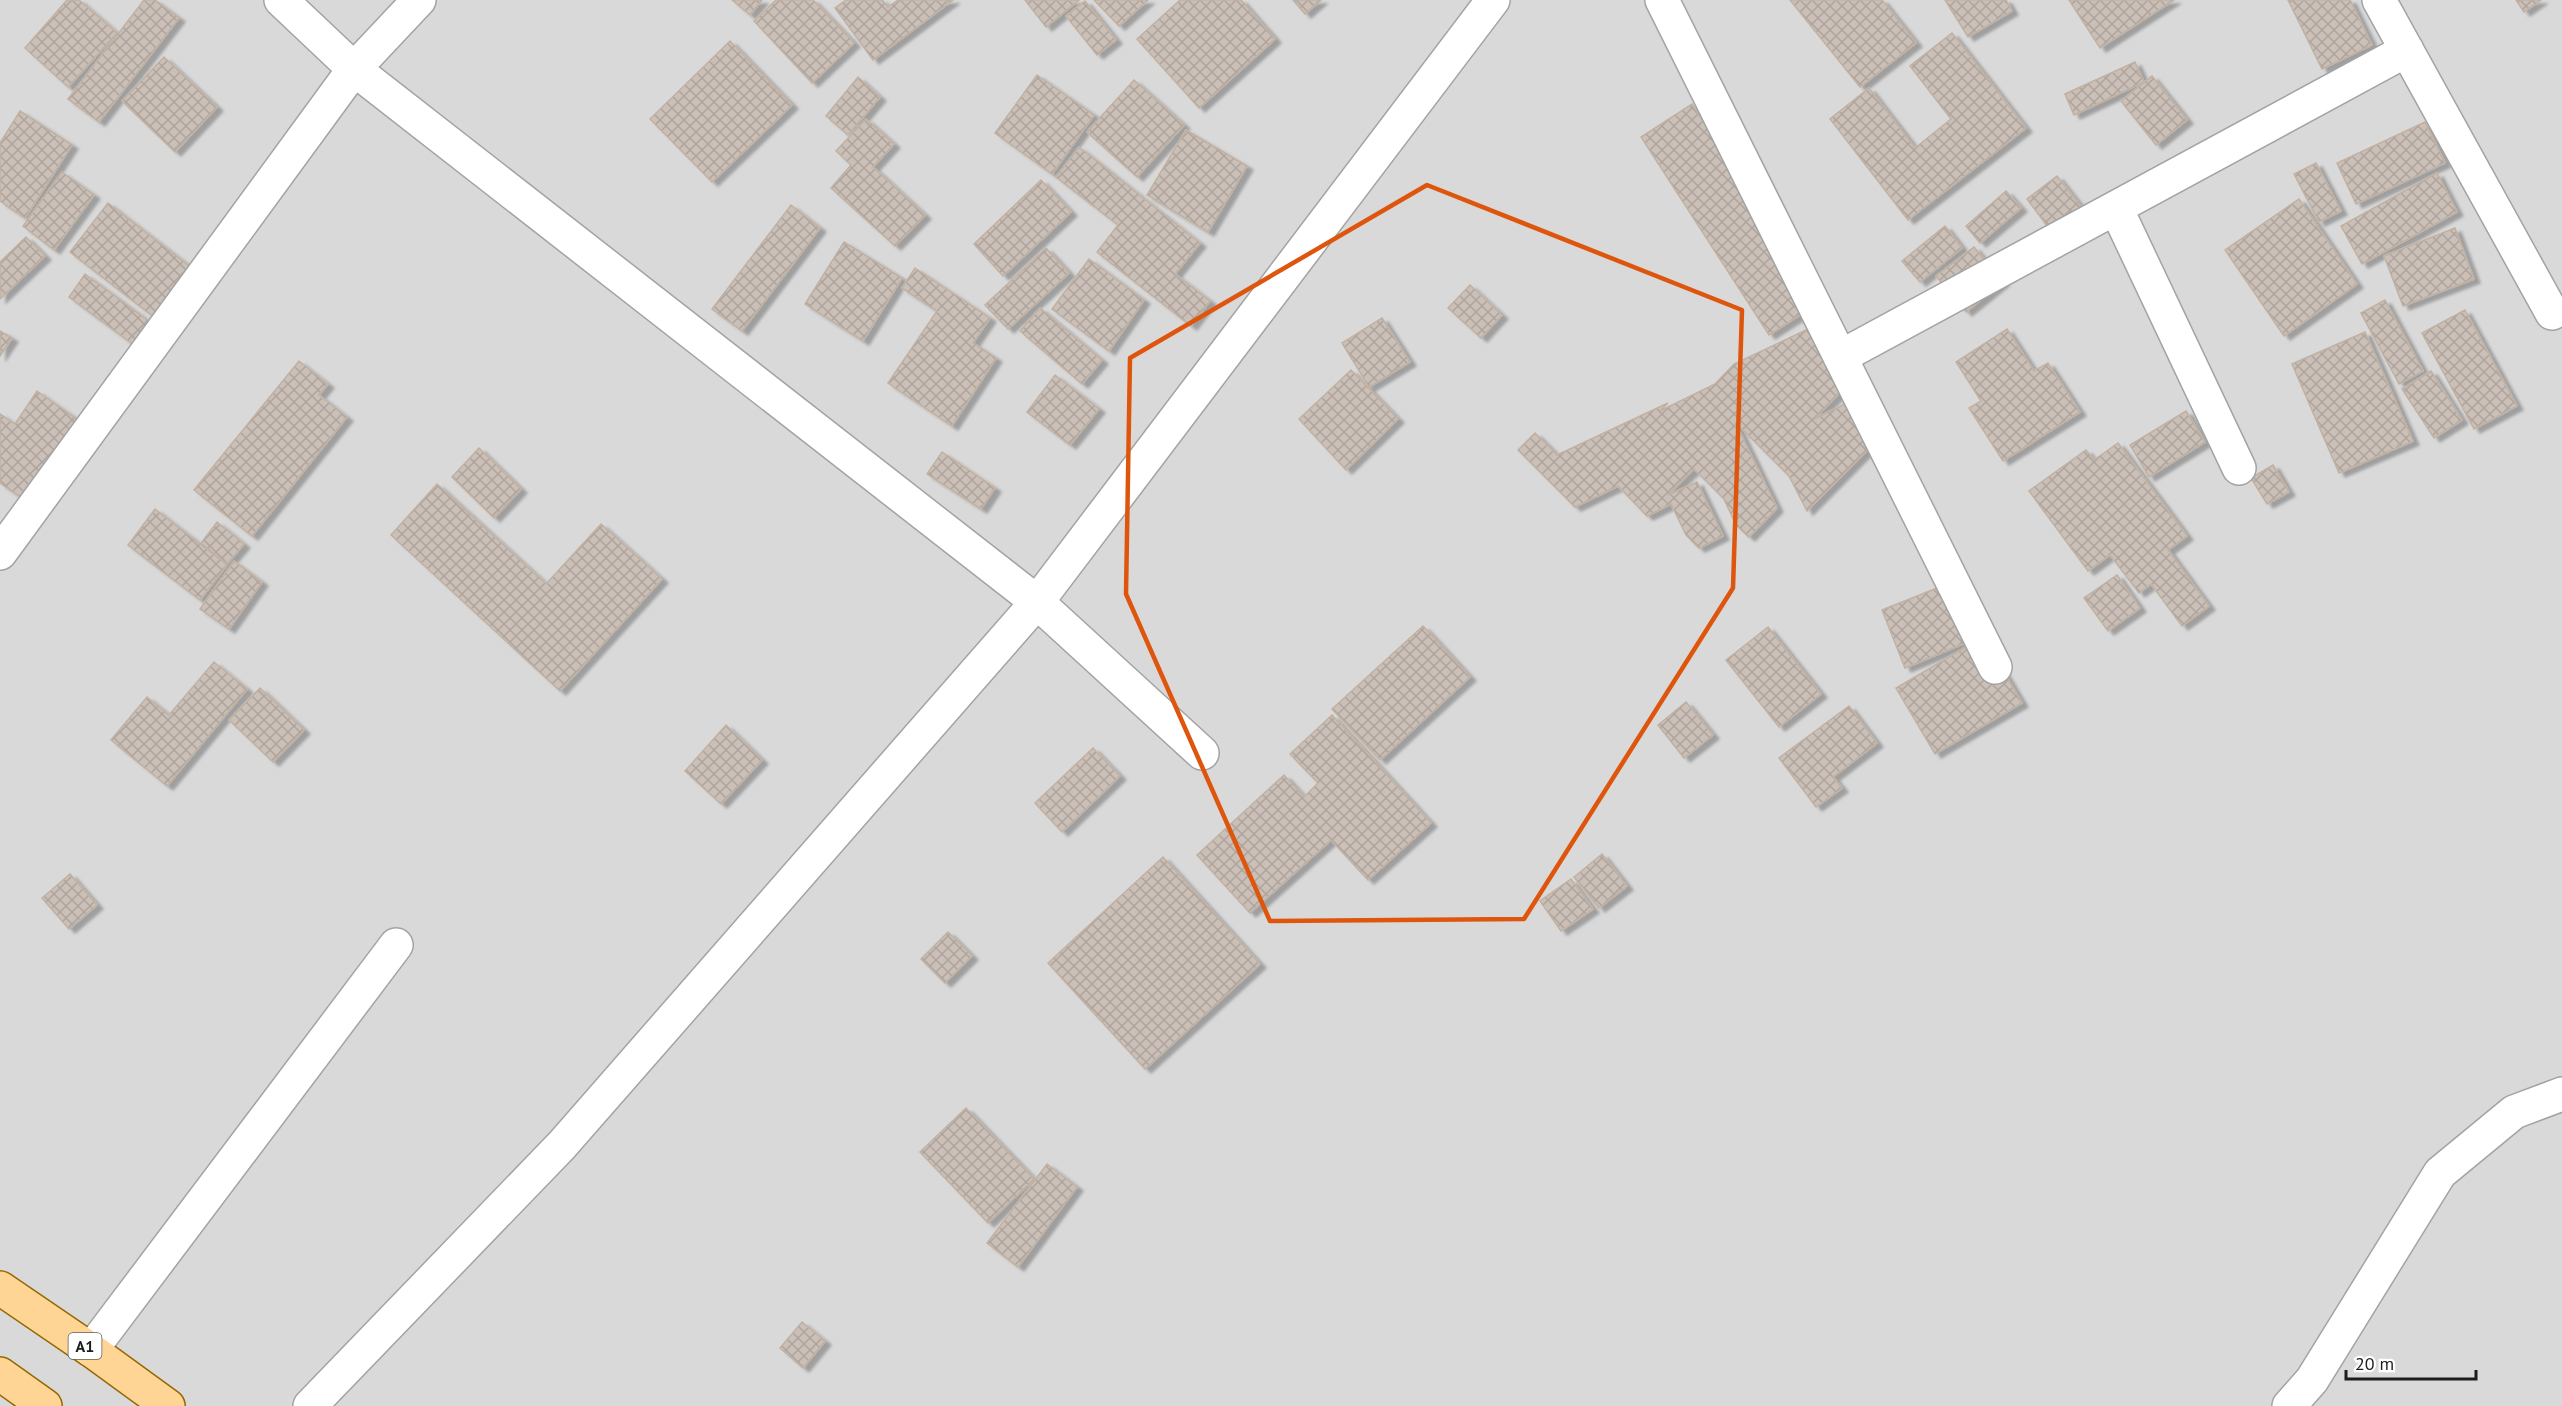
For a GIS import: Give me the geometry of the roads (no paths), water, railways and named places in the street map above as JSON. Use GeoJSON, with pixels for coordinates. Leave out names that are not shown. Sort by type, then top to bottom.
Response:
{"type":"FeatureCollection","features":[{"type":"Feature","properties":{"kind":"main road","name":"A1"},"geometry":{"type":"LineString","coordinates":[[0,1288],[91,1350],[160,1404]]}},
{"type":"Feature","properties":{"kind":"main road"},"geometry":{"type":"LineString","coordinates":[[0,1374],[45,1406]]}},
{"type":"Feature","properties":{"kind":"street"},"geometry":{"type":"LineString","coordinates":[[281,0],[354,69],[1037,602],[1202,753]]}},
{"type":"Feature","properties":{"kind":"street"},"geometry":{"type":"LineString","coordinates":[[0,554],[354,69],[419,0]]}},
{"type":"Feature","properties":{"kind":"street"},"geometry":{"type":"LineString","coordinates":[[310,1406],[562,1145],[1037,602],[1493,0]]}},
{"type":"Feature","properties":{"kind":"street"},"geometry":{"type":"LineString","coordinates":[[1662,0],[1995,667]]}},
{"type":"Feature","properties":{"kind":"street"},"geometry":{"type":"LineString","coordinates":[[2379,0],[2552,313]]}},
{"type":"Feature","properties":{"kind":"street"},"geometry":{"type":"LineString","coordinates":[[1840,357],[2407,50]]}},
{"type":"Feature","properties":{"kind":"street"},"geometry":{"type":"LineString","coordinates":[[2116,208],[2239,468]]}},
{"type":"Feature","properties":{"kind":"street"},"geometry":{"type":"LineString","coordinates":[[91,1350],[396,945]]}},
{"type":"Feature","properties":{"kind":"street"},"geometry":{"type":"LineString","coordinates":[[2289,1406],[2312,1380],[2440,1173],[2514,1112],[2562,1094]]}}]}
